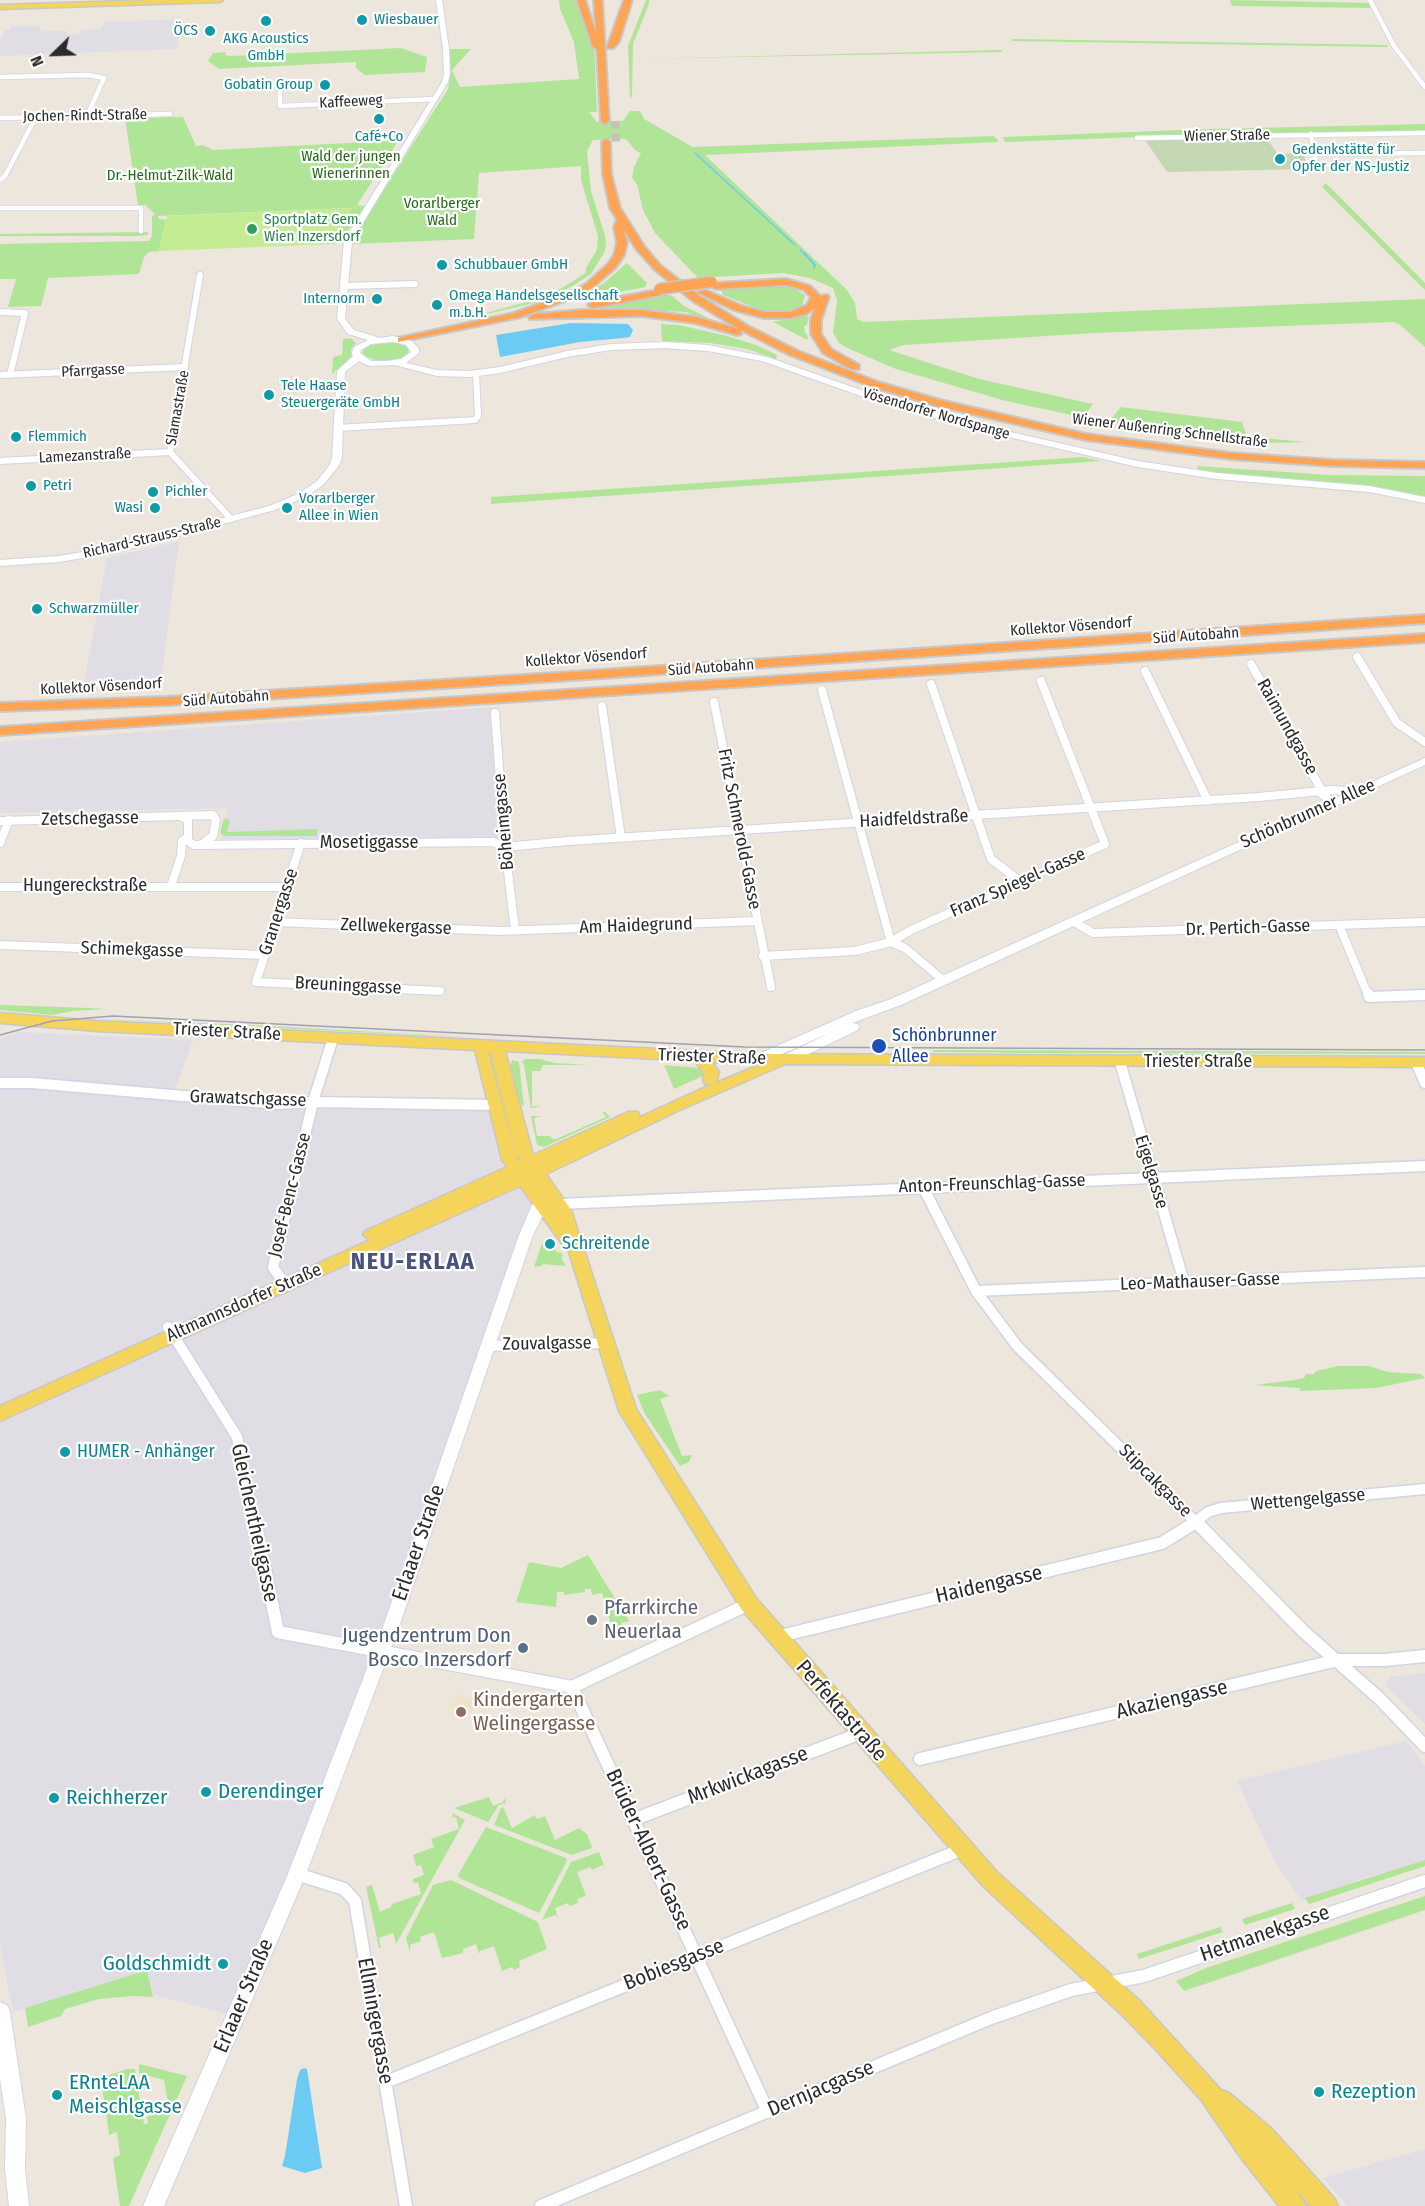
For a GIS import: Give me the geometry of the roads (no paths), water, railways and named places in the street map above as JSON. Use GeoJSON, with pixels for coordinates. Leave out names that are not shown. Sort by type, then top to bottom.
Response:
{"type":"FeatureCollection","features":[{"type":"Feature","properties":{"kind":"highway"},"geometry":{"type":"LineString","coordinates":[[581,0],[597,51],[602,54]]}},
{"type":"Feature","properties":{"kind":"highway"},"geometry":{"type":"LineString","coordinates":[[598,0],[605,121]]}},
{"type":"Feature","properties":{"kind":"highway"},"geometry":{"type":"LineString","coordinates":[[607,0],[615,121]]}},
{"type":"Feature","properties":{"kind":"highway"},"geometry":{"type":"LineString","coordinates":[[610,46],[615,42],[628,0]]}},
{"type":"Feature","properties":{"kind":"highway","name":"Wiener Außenring Schnellstraße"},"geometry":{"type":"LineString","coordinates":[[617,157],[611,142],[611,194],[621,220],[640,248],[676,284],[718,313],[794,353],[874,384],[937,403],[1086,437],[1231,456],[1333,463],[1425,465]]}},
{"type":"Feature","properties":{"kind":"highway","name":"Wiener Außenring Schnellstraße"},"geometry":{"type":"LineString","coordinates":[[619,181],[625,204],[637,229],[651,247],[699,291],[779,338],[877,378],[964,404],[1042,422],[1143,440],[1295,455],[1425,459]]}},
{"type":"Feature","properties":{"kind":"highway"},"geometry":{"type":"LineString","coordinates":[[494,321],[553,303],[589,286],[602,276],[619,255],[622,243],[619,227],[621,220]]}},
{"type":"Feature","properties":{"kind":"highway"},"geometry":{"type":"LineString","coordinates":[[402,340],[661,291],[775,278],[801,281],[821,291],[825,297],[816,320],[816,334],[820,342],[838,359],[877,378]]}},
{"type":"Feature","properties":{"kind":"highway"},"geometry":{"type":"LineString","coordinates":[[699,291],[738,308],[764,315],[790,315],[802,312],[811,307],[816,297],[807,288],[786,282],[714,284]]}},
{"type":"Feature","properties":{"kind":"highway"},"geometry":{"type":"LineString","coordinates":[[413,353],[432,340],[661,291]]}},
{"type":"Feature","properties":{"kind":"highway"},"geometry":{"type":"LineString","coordinates":[[527,318],[612,312],[668,316],[725,327],[794,353]]}},
{"type":"Feature","properties":{"kind":"highway","name":"Kollektor Vösendorf"},"geometry":{"type":"LineString","coordinates":[[0,708],[556,677],[1425,619]]}},
{"type":"Feature","properties":{"kind":"highway","name":"Süd Autobahn"},"geometry":{"type":"LineString","coordinates":[[0,719],[1425,628]]}},
{"type":"Feature","properties":{"kind":"highway","name":"Süd Autobahn"},"geometry":{"type":"LineString","coordinates":[[0,731],[1425,638]]}},
{"type":"Feature","properties":{"kind":"main road"},"geometry":{"type":"LineString","coordinates":[[0,6],[152,0]]}},
{"type":"Feature","properties":{"kind":"main road"},"geometry":{"type":"LineString","coordinates":[[0,6],[220,0]]}},
{"type":"Feature","properties":{"kind":"main road"},"geometry":{"type":"LineString","coordinates":[[362,345],[344,326],[341,319],[348,241],[435,99],[447,74],[442,5]]}},
{"type":"Feature","properties":{"kind":"main road"},"geometry":{"type":"LineString","coordinates":[[351,332],[377,340],[402,340]]}},
{"type":"Feature","properties":{"kind":"main road"},"geometry":{"type":"LineString","coordinates":[[358,357],[357,349],[377,340]]}},
{"type":"Feature","properties":{"kind":"main road","name":"Vösendorfer Nordspange"},"geometry":{"type":"LineString","coordinates":[[402,340],[420,365],[451,373]]}},
{"type":"Feature","properties":{"kind":"main road","name":"Vösendorfer Nordspange"},"geometry":{"type":"LineString","coordinates":[[396,363],[425,371],[476,373],[506,369],[574,352],[611,347],[665,345],[714,349],[764,359],[878,399],[973,426],[1138,464],[1216,476],[1369,489],[1425,500]]}},
{"type":"Feature","properties":{"kind":"main road"},"geometry":{"type":"LineString","coordinates":[[340,378],[349,369],[371,363],[396,363],[413,353]]}},
{"type":"Feature","properties":{"kind":"main road"},"geometry":{"type":"LineString","coordinates":[[358,357],[371,363]]}},
{"type":"Feature","properties":{"kind":"main road"},"geometry":{"type":"LineString","coordinates":[[340,378],[341,371],[358,357]]}},
{"type":"Feature","properties":{"kind":"main road","name":"Richard-Strauss-Straße"},"geometry":{"type":"LineString","coordinates":[[0,563],[59,559],[118,549],[272,508],[301,496],[320,483],[337,458],[340,378]]}},
{"type":"Feature","properties":{"kind":"main road","name":"Schönbrunner Allee"},"geometry":{"type":"LineString","coordinates":[[896,1002],[1425,761]]}},
{"type":"Feature","properties":{"kind":"main road"},"geometry":{"type":"LineString","coordinates":[[759,1059],[861,1014],[896,1002]]}},
{"type":"Feature","properties":{"kind":"main road"},"geometry":{"type":"LineString","coordinates":[[784,1060],[821,1044],[896,1002]]}},
{"type":"Feature","properties":{"kind":"main road","name":"Triester Straße"},"geometry":{"type":"LineString","coordinates":[[0,1018],[97,1026],[784,1060],[1421,1062]]}},
{"type":"Feature","properties":{"kind":"main road"},"geometry":{"type":"LineString","coordinates":[[489,1046],[482,1055],[507,1148],[525,1170],[560,1204]]}},
{"type":"Feature","properties":{"kind":"main road"},"geometry":{"type":"LineString","coordinates":[[489,1046],[521,1146],[525,1170],[542,1203]]}},
{"type":"Feature","properties":{"kind":"main road"},"geometry":{"type":"LineString","coordinates":[[700,1057],[712,1072],[710,1080]]}},
{"type":"Feature","properties":{"kind":"main road","name":"Altmannsdorfer Straße"},"geometry":{"type":"LineString","coordinates":[[0,1404],[282,1281],[525,1170],[710,1080],[759,1059]]}},
{"type":"Feature","properties":{"kind":"main road","name":"Altmannsdorfer Straße"},"geometry":{"type":"LineString","coordinates":[[525,1170],[784,1060]]}},
{"type":"Feature","properties":{"kind":"main road","name":"Perfektastraße"},"geometry":{"type":"LineString","coordinates":[[542,1203],[578,1257]]}},
{"type":"Feature","properties":{"kind":"main road","name":"Erlaaer Straße"},"geometry":{"type":"LineString","coordinates":[[153,2206],[297,1874],[382,1652],[525,1235],[542,1203]]}},
{"type":"Feature","properties":{"kind":"main road","name":"Perfektastraße"},"geometry":{"type":"LineString","coordinates":[[560,1204],[624,1399],[634,1422],[749,1604],[963,1849],[1014,1903],[1136,2012],[1209,2092],[1249,2150],[1294,2206]]}},
{"type":"Feature","properties":{"kind":"main road","name":"Altmannsdorfer Straße"},"geometry":{"type":"LineString","coordinates":[[0,1414],[171,1331]]}},
{"type":"Feature","properties":{"kind":"main road"},"geometry":{"type":"LineString","coordinates":[[0,2012],[16,2119],[15,2169],[19,2206]]}},
{"type":"Feature","properties":{"kind":"main road","name":"Perfektastraße"},"geometry":{"type":"LineString","coordinates":[[1209,2092],[1264,2137],[1326,2206]]}},
{"type":"Feature","properties":{"kind":"street"},"geometry":{"type":"LineString","coordinates":[[1370,0],[1394,46],[1425,87]]}},
{"type":"Feature","properties":{"kind":"street"},"geometry":{"type":"LineString","coordinates":[[0,77],[99,76],[104,78],[87,116]]}},
{"type":"Feature","properties":{"kind":"street","name":"Kaffeeweg"},"geometry":{"type":"LineString","coordinates":[[280,92],[280,106],[435,99]]}},
{"type":"Feature","properties":{"kind":"street","name":"Jochen-Rindt-Straße"},"geometry":{"type":"LineString","coordinates":[[0,118],[171,114]]}},
{"type":"Feature","properties":{"kind":"street"},"geometry":{"type":"LineString","coordinates":[[0,180],[5,177],[36,117]]}},
{"type":"Feature","properties":{"kind":"street","name":"Wiener Straße"},"geometry":{"type":"LineString","coordinates":[[1137,138],[1425,133]]}},
{"type":"Feature","properties":{"kind":"street"},"geometry":{"type":"LineString","coordinates":[[1311,134],[1317,168]]}},
{"type":"Feature","properties":{"kind":"street"},"geometry":{"type":"LineString","coordinates":[[1313,154],[1425,153]]}},
{"type":"Feature","properties":{"kind":"street"},"geometry":{"type":"LineString","coordinates":[[0,208],[141,208],[141,231]]}},
{"type":"Feature","properties":{"kind":"street","name":"Slamastraße"},"geometry":{"type":"LineString","coordinates":[[200,275],[170,452],[231,519]]}},
{"type":"Feature","properties":{"kind":"street"},"geometry":{"type":"LineString","coordinates":[[343,286],[415,284]]}},
{"type":"Feature","properties":{"kind":"street"},"geometry":{"type":"LineString","coordinates":[[0,312],[25,313],[10,375]]}},
{"type":"Feature","properties":{"kind":"street","name":"Pfarrgasse"},"geometry":{"type":"LineString","coordinates":[[0,375],[185,367]]}},
{"type":"Feature","properties":{"kind":"street"},"geometry":{"type":"LineString","coordinates":[[337,428],[472,421],[478,416],[476,373]]}},
{"type":"Feature","properties":{"kind":"street","name":"Lamezanstraße"},"geometry":{"type":"LineString","coordinates":[[0,461],[170,452]]}},
{"type":"Feature","properties":{"kind":"street"},"geometry":{"type":"LineString","coordinates":[[1357,657],[1397,723],[1425,742]]}},
{"type":"Feature","properties":{"kind":"street","name":"Raimundgasse"},"geometry":{"type":"LineString","coordinates":[[1251,664],[1320,791]]}},
{"type":"Feature","properties":{"kind":"street"},"geometry":{"type":"LineString","coordinates":[[1145,671],[1208,801]]}},
{"type":"Feature","properties":{"kind":"street","name":"Franz Spiegel-Gasse"},"geometry":{"type":"LineString","coordinates":[[763,956],[855,951],[891,942],[911,930],[1105,844],[1041,681]]}},
{"type":"Feature","properties":{"kind":"street"},"geometry":{"type":"LineString","coordinates":[[931,684],[991,859],[1021,882]]}},
{"type":"Feature","properties":{"kind":"street"},"geometry":{"type":"LineString","coordinates":[[822,690],[891,942],[905,948],[943,980]]}},
{"type":"Feature","properties":{"kind":"street","name":"Fritz Schmerold-Gasse"},"geometry":{"type":"LineString","coordinates":[[714,702],[771,987]]}},
{"type":"Feature","properties":{"kind":"street"},"geometry":{"type":"LineString","coordinates":[[602,706],[621,838]]}},
{"type":"Feature","properties":{"kind":"street","name":"Böheimgasse"},"geometry":{"type":"LineString","coordinates":[[495,713],[505,847],[516,930]]}},
{"type":"Feature","properties":{"kind":"street"},"geometry":{"type":"LineString","coordinates":[[1320,791],[1333,803]]}},
{"type":"Feature","properties":{"kind":"street","name":"Haidfeldstraße"},"geometry":{"type":"LineString","coordinates":[[505,847],[859,822],[1208,801],[1320,791],[1358,792]]}},
{"type":"Feature","properties":{"kind":"street","name":"Zetschegasse"},"geometry":{"type":"LineString","coordinates":[[0,821],[213,815],[216,820],[213,836]]}},
{"type":"Feature","properties":{"kind":"street"},"geometry":{"type":"LineString","coordinates":[[181,816],[189,822],[187,838],[189,843],[198,844]]}},
{"type":"Feature","properties":{"kind":"street"},"geometry":{"type":"LineString","coordinates":[[0,843],[9,820]]}},
{"type":"Feature","properties":{"kind":"street"},"geometry":{"type":"LineString","coordinates":[[181,856],[213,836]]}},
{"type":"Feature","properties":{"kind":"street","name":"Mosetiggasse"},"geometry":{"type":"LineString","coordinates":[[213,836],[232,844]]}},
{"type":"Feature","properties":{"kind":"street","name":"Hungereckstraße"},"geometry":{"type":"LineString","coordinates":[[171,886],[183,842],[187,838]]}},
{"type":"Feature","properties":{"kind":"street","name":"Mosetiggasse"},"geometry":{"type":"LineString","coordinates":[[198,844],[493,842],[505,847]]}},
{"type":"Feature","properties":{"kind":"street","name":"Granergasse"},"geometry":{"type":"LineString","coordinates":[[256,982],[301,843]]}},
{"type":"Feature","properties":{"kind":"street","name":"Hungereckstraße"},"geometry":{"type":"LineString","coordinates":[[0,887],[287,887]]}},
{"type":"Feature","properties":{"kind":"street","name":"Am Haidegrund"},"geometry":{"type":"LineString","coordinates":[[516,930],[758,921]]}},
{"type":"Feature","properties":{"kind":"street","name":"Zellwekergasse"},"geometry":{"type":"LineString","coordinates":[[276,922],[516,930]]}},
{"type":"Feature","properties":{"kind":"street","name":"Dr. Pertich-Gasse"},"geometry":{"type":"LineString","coordinates":[[1074,922],[1093,933],[1425,922]]}},
{"type":"Feature","properties":{"kind":"street"},"geometry":{"type":"LineString","coordinates":[[1339,925],[1369,997],[1425,995]]}},
{"type":"Feature","properties":{"kind":"street","name":"Schimekgasse"},"geometry":{"type":"LineString","coordinates":[[0,945],[265,955]]}},
{"type":"Feature","properties":{"kind":"street","name":"Breuninggasse"},"geometry":{"type":"LineString","coordinates":[[256,982],[440,991]]}},
{"type":"Feature","properties":{"kind":"street","name":"Josef-Benc-Gasse"},"geometry":{"type":"LineString","coordinates":[[282,1281],[273,1267],[313,1102],[333,1038]]}},
{"type":"Feature","properties":{"kind":"street","name":"Eigelgasse"},"geometry":{"type":"LineString","coordinates":[[1120,1062],[1184,1282]]}},
{"type":"Feature","properties":{"kind":"street"},"geometry":{"type":"LineString","coordinates":[[1421,1062],[1425,1083]]}},
{"type":"Feature","properties":{"kind":"street","name":"Grawatschgasse"},"geometry":{"type":"LineString","coordinates":[[0,1083],[32,1083],[277,1104],[313,1102],[497,1105]]}},
{"type":"Feature","properties":{"kind":"street","name":"Anton-Freunschlag-Gasse"},"geometry":{"type":"LineString","coordinates":[[560,1204],[1425,1166]]}},
{"type":"Feature","properties":{"kind":"street","name":"Stipcakgasse"},"geometry":{"type":"LineString","coordinates":[[923,1187],[976,1291],[1017,1346],[1304,1632],[1380,1699],[1425,1746]]}},
{"type":"Feature","properties":{"kind":"street","name":"Leo-Mathauser-Gasse"},"geometry":{"type":"LineString","coordinates":[[976,1291],[1425,1272]]}},
{"type":"Feature","properties":{"kind":"street","name":"Gleichentheilgasse"},"geometry":{"type":"LineString","coordinates":[[171,1331],[237,1437],[278,1632],[382,1652]]}},
{"type":"Feature","properties":{"kind":"street","name":"Zouvalgasse"},"geometry":{"type":"LineString","coordinates":[[487,1346],[607,1343]]}},
{"type":"Feature","properties":{"kind":"street","name":"Wettengelgasse"},"geometry":{"type":"LineString","coordinates":[[1196,1522],[1208,1512],[1221,1508],[1425,1489]]}},
{"type":"Feature","properties":{"kind":"street","name":"Haidengasse"},"geometry":{"type":"LineString","coordinates":[[776,1637],[798,1629],[1162,1543],[1196,1522]]}},
{"type":"Feature","properties":{"kind":"street"},"geometry":{"type":"LineString","coordinates":[[382,1652],[573,1687],[749,1604]]}},
{"type":"Feature","properties":{"kind":"street","name":"Akaziengasse"},"geometry":{"type":"LineString","coordinates":[[920,1759],[1338,1660],[1385,1660],[1425,1656]]}},
{"type":"Feature","properties":{"kind":"street","name":"Brüder-Albert-Gasse"},"geometry":{"type":"LineString","coordinates":[[573,1687],[768,2112]]}},
{"type":"Feature","properties":{"kind":"street","name":"Mrkwickagasse"},"geometry":{"type":"LineString","coordinates":[[635,1819],[861,1733]]}},
{"type":"Feature","properties":{"kind":"street","name":"Bobiesgasse"},"geometry":{"type":"LineString","coordinates":[[386,2082],[963,1849]]}},
{"type":"Feature","properties":{"kind":"street","name":"Ellmingergasse"},"geometry":{"type":"LineString","coordinates":[[297,1874],[344,1888],[355,1901],[406,2206]]}},
{"type":"Feature","properties":{"kind":"street","name":"Hetmanekgasse"},"geometry":{"type":"LineString","coordinates":[[1104,1983],[1144,1976],[1425,1881]]}},
{"type":"Feature","properties":{"kind":"street","name":"Dernjacgasse"},"geometry":{"type":"LineString","coordinates":[[541,2206],[991,2018],[1071,1990],[1104,1983]]}},
{"type":"Feature","properties":{"kind":"water"},"geometry":{"type":"Polygon","coordinates":[[[571,323],[628,324],[633,330],[630,337],[580,342],[500,357],[496,335],[571,323]]]}},
{"type":"Feature","properties":{"kind":"water"},"geometry":{"type":"Polygon","coordinates":[[[307,2069],[322,2168],[305,2173],[282,2166],[297,2079],[300,2070],[307,2069]]]}},
{"type":"Feature","properties":{"kind":"waterway"},"geometry":{"type":"LineString","coordinates":[[695,153],[795,245]]}},
{"type":"Feature","properties":{"kind":"waterway"},"geometry":{"type":"LineString","coordinates":[[800,249],[805,255]]}},
{"type":"Feature","properties":{"kind":"waterway"},"geometry":{"type":"LineString","coordinates":[[804,253],[815,265],[814,267]]}},
{"type":"Feature","properties":{"kind":"tunnel"},"geometry":{"type":"LineString","coordinates":[[615,121],[616,142]]}},
{"type":"Feature","properties":{"kind":"tram line"},"geometry":{"type":"LineString","coordinates":[[0,1035],[52,1021],[113,1016],[745,1047],[1425,1050]]}},
{"type":"Feature","properties":{"kind":"place","name":"Wiesbauer"},"geometry":{"type":"Point","coordinates":[362,20]}},
{"type":"Feature","properties":{"kind":"place","name":"AKG Acoustics GmbH"},"geometry":{"type":"Point","coordinates":[266,21]}},
{"type":"Feature","properties":{"kind":"place","name":"ÖCS"},"geometry":{"type":"Point","coordinates":[210,31]}},
{"type":"Feature","properties":{"kind":"place","name":"Gobatin Group"},"geometry":{"type":"Point","coordinates":[325,85]}},
{"type":"Feature","properties":{"kind":"place","name":"Café+Co"},"geometry":{"type":"Point","coordinates":[379,119]}},
{"type":"Feature","properties":{"kind":"place","name":"Gedenkstätte für Opfer der NS-Justiz"},"geometry":{"type":"Point","coordinates":[1280,159]}},
{"type":"Feature","properties":{"kind":"place","name":"Sportplatz Gem. Wien Inzersdorf"},"geometry":{"type":"Point","coordinates":[252,229]}},
{"type":"Feature","properties":{"kind":"place","name":"Schubbauer GmbH"},"geometry":{"type":"Point","coordinates":[442,265]}},
{"type":"Feature","properties":{"kind":"place","name":"Internorm"},"geometry":{"type":"Point","coordinates":[377,299]}},
{"type":"Feature","properties":{"kind":"place","name":"Omega Handelsgesellschaft m.b.H."},"geometry":{"type":"Point","coordinates":[437,305]}},
{"type":"Feature","properties":{"kind":"place","name":"Tele Haase Steuergeräte GmbH"},"geometry":{"type":"Point","coordinates":[269,395]}},
{"type":"Feature","properties":{"kind":"place","name":"Flemmich"},"geometry":{"type":"Point","coordinates":[16,437]}},
{"type":"Feature","properties":{"kind":"place","name":"Petri"},"geometry":{"type":"Point","coordinates":[31,486]}},
{"type":"Feature","properties":{"kind":"place","name":"Pichler"},"geometry":{"type":"Point","coordinates":[153,492]}},
{"type":"Feature","properties":{"kind":"place","name":"Wasi"},"geometry":{"type":"Point","coordinates":[155,508]}},
{"type":"Feature","properties":{"kind":"place","name":"Vorarlberger Allee in Wien"},"geometry":{"type":"Point","coordinates":[287,508]}},
{"type":"Feature","properties":{"kind":"place","name":"Schwarzmüller"},"geometry":{"type":"Point","coordinates":[37,609]}},
{"type":"Feature","properties":{"kind":"place","name":"Schönbrunner Allee"},"geometry":{"type":"Point","coordinates":[879,1046]}},
{"type":"Feature","properties":{"kind":"place","name":"Schreitende"},"geometry":{"type":"Point","coordinates":[550,1244]}},
{"type":"Feature","properties":{"kind":"place","name":"HUMER - Anhänger"},"geometry":{"type":"Point","coordinates":[65,1452]}},
{"type":"Feature","properties":{"kind":"place","name":"Pfarrkirche Neuerlaa"},"geometry":{"type":"Point","coordinates":[592,1620]}},
{"type":"Feature","properties":{"kind":"place","name":"Jugendzentrum Don Bosco Inzersdorf"},"geometry":{"type":"Point","coordinates":[523,1648]}},
{"type":"Feature","properties":{"kind":"place","name":"Kindergarten Welingergasse"},"geometry":{"type":"Point","coordinates":[461,1712]}},
{"type":"Feature","properties":{"kind":"place","name":"Derendinger"},"geometry":{"type":"Point","coordinates":[206,1792]}},
{"type":"Feature","properties":{"kind":"place","name":"Reichherzer"},"geometry":{"type":"Point","coordinates":[54,1798]}},
{"type":"Feature","properties":{"kind":"place","name":"Goldschmidt"},"geometry":{"type":"Point","coordinates":[223,1964]}},
{"type":"Feature","properties":{"kind":"place","name":"Rezeption"},"geometry":{"type":"Point","coordinates":[1319,2092]}},
{"type":"Feature","properties":{"kind":"place","name":"ERnteLAA Meischlgasse"},"geometry":{"type":"Point","coordinates":[57,2095]}},
{"type":"Feature","properties":{"kind":"district","name":"NEU-ERLAA"},"geometry":{"type":"Point","coordinates":[413,1262]}},
{"type":"Feature","properties":{"kind":"park label","name":"Wald der jungen Wienerinnen"},"geometry":{"type":"Point","coordinates":[351,166]}},
{"type":"Feature","properties":{"kind":"park label","name":"Dr.-Helmut-Zilk-Wald"},"geometry":{"type":"Point","coordinates":[170,176]}},
{"type":"Feature","properties":{"kind":"park label","name":"Vorarlberger Wald"},"geometry":{"type":"Point","coordinates":[442,212]}}]}
